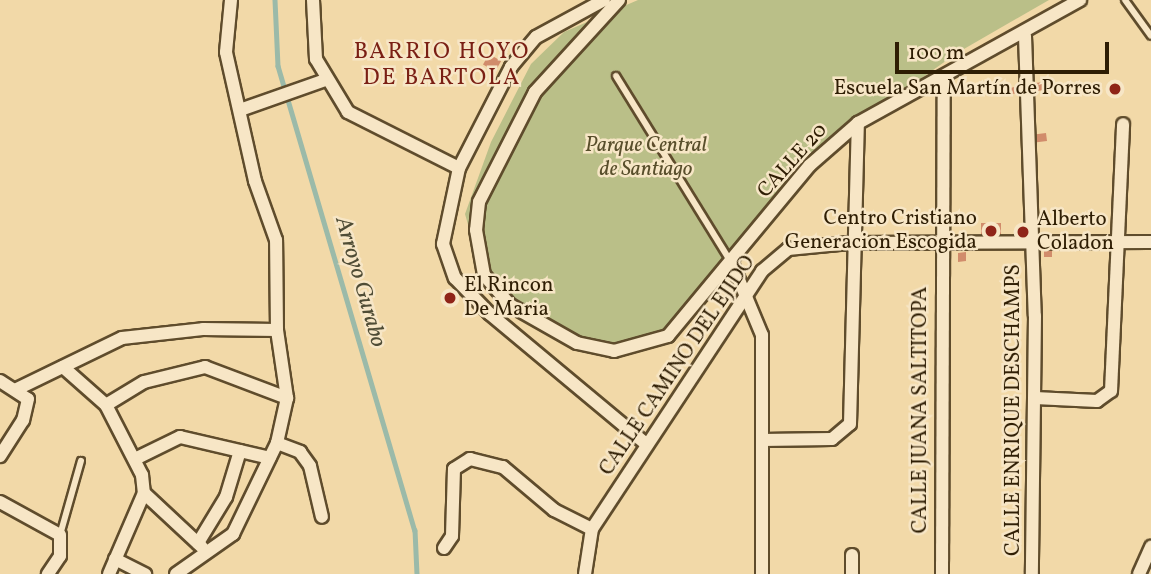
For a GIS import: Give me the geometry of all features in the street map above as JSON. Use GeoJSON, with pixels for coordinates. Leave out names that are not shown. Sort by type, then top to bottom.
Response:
{"type":"FeatureCollection","features":[{"type":"Feature","properties":{"kind":"street"},"geometry":{"type":"LineString","coordinates":[[176,574],[233,534],[277,443],[287,398],[277,330],[276,240],[226,51],[231,0]]}},
{"type":"Feature","properties":{"kind":"street"},"geometry":{"type":"LineString","coordinates":[[313,0],[309,20],[325,80],[348,113],[459,168]]}},
{"type":"Feature","properties":{"kind":"street"},"geometry":{"type":"LineString","coordinates":[[604,0],[536,37],[523,51],[459,168],[442,231],[455,278],[646,444]]}},
{"type":"Feature","properties":{"kind":"street","name":"CALLE 20"},"geometry":{"type":"LineString","coordinates":[[619,0],[561,61],[521,115],[479,202],[478,260],[495,289],[526,317],[577,343],[614,351],[668,336],[732,263],[810,165],[858,123],[1025,36],[1080,0]]}},
{"type":"Feature","properties":{"kind":"street","name":"CALLE ENRIQUE DESCHAMPS"},"geometry":{"type":"LineString","coordinates":[[1025,36],[1034,245],[1032,574]]}},
{"type":"Feature","properties":{"kind":"street","name":"CALLE JUANA SALTITOPA"},"geometry":{"type":"LineString","coordinates":[[942,574],[939,243],[944,79]]}},
{"type":"Feature","properties":{"kind":"street"},"geometry":{"type":"LineString","coordinates":[[240,110],[298,92],[325,80]]}},
{"type":"Feature","properties":{"kind":"street"},"geometry":{"type":"LineString","coordinates":[[762,440],[832,439],[850,424],[850,243],[858,123]]}},
{"type":"Feature","properties":{"kind":"street"},"geometry":{"type":"LineString","coordinates":[[1035,398],[1097,401],[1111,391],[1123,124]]}},
{"type":"Feature","properties":{"kind":"street","name":"CALLE CAMINO DEL EJIDO"},"geometry":{"type":"LineString","coordinates":[[585,574],[592,529],[746,294],[788,249],[850,243],[1034,245],[1118,240],[1151,242]]}},
{"type":"Feature","properties":{"kind":"street"},"geometry":{"type":"LineString","coordinates":[[732,263],[762,335],[762,574]]}},
{"type":"Feature","properties":{"kind":"street"},"geometry":{"type":"LineString","coordinates":[[15,390],[122,338],[203,329],[277,330]]}},
{"type":"Feature","properties":{"kind":"street"},"geometry":{"type":"LineString","coordinates":[[63,368],[106,405],[137,458],[144,492],[109,574]]}},
{"type":"Feature","properties":{"kind":"street"},"geometry":{"type":"LineString","coordinates":[[106,405],[144,382],[205,368],[287,398]]}},
{"type":"Feature","properties":{"kind":"street"},"geometry":{"type":"LineString","coordinates":[[0,381],[28,399],[23,421],[0,456]]}},
{"type":"Feature","properties":{"kind":"street"},"geometry":{"type":"LineString","coordinates":[[137,458],[180,437],[270,458]]}},
{"type":"Feature","properties":{"kind":"street"},"geometry":{"type":"LineString","coordinates":[[277,443],[300,452],[310,466],[322,517]]}},
{"type":"Feature","properties":{"kind":"street"},"geometry":{"type":"LineString","coordinates":[[198,543],[226,497],[240,451]]}},
{"type":"Feature","properties":{"kind":"street"},"geometry":{"type":"LineString","coordinates":[[444,548],[452,536],[454,469],[470,459],[503,467],[554,510],[592,529]]}},
{"type":"Feature","properties":{"kind":"street"},"geometry":{"type":"LineString","coordinates":[[144,492],[208,553]]}},
{"type":"Feature","properties":{"kind":"street"},"geometry":{"type":"LineString","coordinates":[[0,502],[54,531],[60,556],[48,574]]}},
{"type":"Feature","properties":{"kind":"street"},"geometry":{"type":"LineString","coordinates":[[1139,574],[1151,547]]}},
{"type":"Feature","properties":{"kind":"street"},"geometry":{"type":"LineString","coordinates":[[852,555],[852,574]]}},
{"type":"Feature","properties":{"kind":"street"},"geometry":{"type":"LineString","coordinates":[[116,559],[145,574]]}},
{"type":"Feature","properties":{"kind":"lane"},"geometry":{"type":"LineString","coordinates":[[1125,0],[1151,36]]}},
{"type":"Feature","properties":{"kind":"lane"},"geometry":{"type":"LineString","coordinates":[[616,76],[712,221],[732,263]]}},
{"type":"Feature","properties":{"kind":"lane"},"geometry":{"type":"LineString","coordinates":[[54,531],[81,461]]}},
{"type":"Feature","properties":{"kind":"green space","name":"Parque Central de Santiago"},"geometry":{"type":"Polygon","coordinates":[[[638,0],[1049,0],[957,53],[836,139],[659,342],[577,343],[516,302],[478,260],[465,214],[491,142],[531,64],[564,32],[638,0]]]}},
{"type":"Feature","properties":{"kind":"building"},"geometry":{"type":"Polygon","coordinates":[[[489,54],[501,61],[495,71],[483,64],[489,54]]]}},
{"type":"Feature","properties":{"kind":"building"},"geometry":{"type":"Polygon","coordinates":[[[1044,82],[1045,90],[1034,91],[1033,83],[1044,82]]]}},
{"type":"Feature","properties":{"kind":"building"},"geometry":{"type":"Polygon","coordinates":[[[1019,86],[1020,93],[1011,94],[1010,88],[1019,86]]]}},
{"type":"Feature","properties":{"kind":"building"},"geometry":{"type":"Polygon","coordinates":[[[1046,133],[1047,141],[1037,142],[1036,134],[1046,133]]]}},
{"type":"Feature","properties":{"kind":"building","name":"Centro Cristiano Generacion Escogida"},"geometry":{"type":"Polygon","coordinates":[[[981,223],[1001,223],[1001,238],[981,238],[981,223]]]}},
{"type":"Feature","properties":{"kind":"building","name":"Alberto Coladon"},"geometry":{"type":"Polygon","coordinates":[[[1018,227],[1029,227],[1029,236],[1018,236],[1018,227]]]}},
{"type":"Feature","properties":{"kind":"building"},"geometry":{"type":"Polygon","coordinates":[[[1044,249],[1052,249],[1052,257],[1044,257],[1044,249]]]}},
{"type":"Feature","properties":{"kind":"building"},"geometry":{"type":"Polygon","coordinates":[[[966,252],[966,261],[958,262],[958,253],[966,252]]]}},
{"type":"Feature","properties":{"kind":"waterway","name":"Arroyo Gurabo"},"geometry":{"type":"LineString","coordinates":[[275,0],[278,66],[415,530],[417,574]]}},
{"type":"Feature","properties":{"kind":"place","name":"Escuela San Martín de Porres"},"geometry":{"type":"Point","coordinates":[1115,89]}},
{"type":"Feature","properties":{"kind":"place","name":"Centro Cristiano Generacion Escogida"},"geometry":{"type":"Point","coordinates":[991,231]}},
{"type":"Feature","properties":{"kind":"place","name":"Alberto Coladon"},"geometry":{"type":"Point","coordinates":[1023,232]}},
{"type":"Feature","properties":{"kind":"place","name":"El Rincon De Maria"},"geometry":{"type":"Point","coordinates":[450,298]}},
{"type":"Feature","properties":{"kind":"district","name":"BARRIO HOYO DE BARTOLA"},"geometry":{"type":"Point","coordinates":[442,65]}}]}
